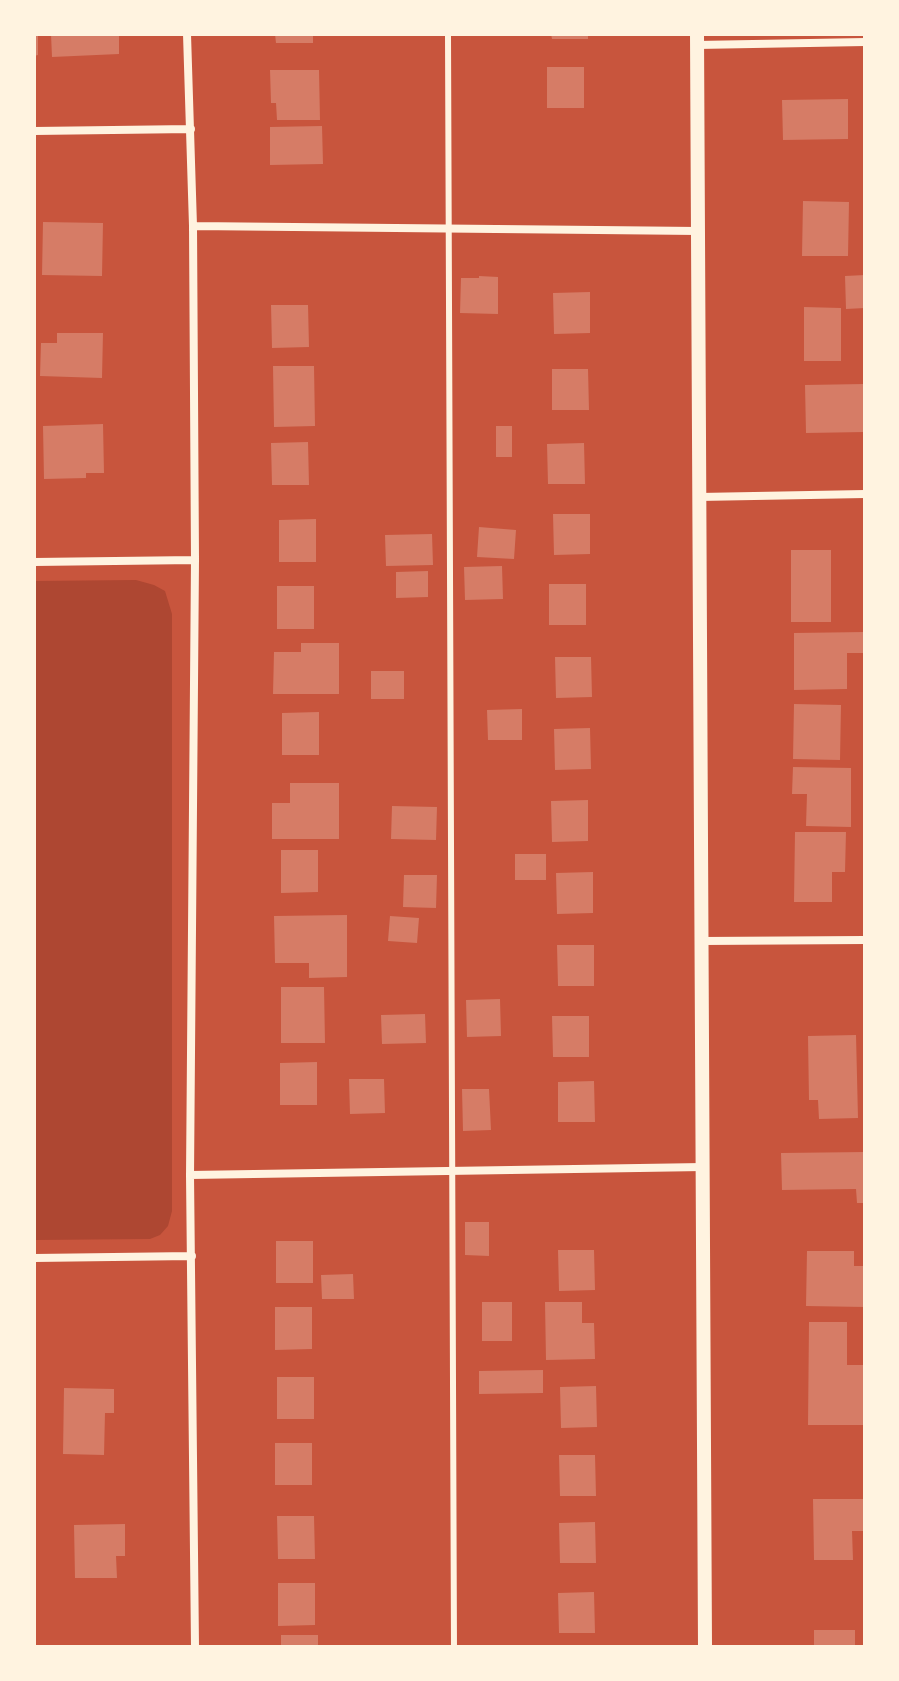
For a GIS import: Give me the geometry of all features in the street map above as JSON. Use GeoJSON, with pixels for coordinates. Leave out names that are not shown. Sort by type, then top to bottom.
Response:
{"type":"FeatureCollection","features":[{"type":"Feature","properties":{"kind":"street"},"geometry":{"type":"LineString","coordinates":[[187,34],[193,226],[195,560],[190,1175],[195,1647]]}},
{"type":"Feature","properties":{"kind":"street"},"geometry":{"type":"LineString","coordinates":[[705,1647],[697,40],[865,42]]}},
{"type":"Feature","properties":{"kind":"street"},"geometry":{"type":"LineString","coordinates":[[34,131],[191,129]]}},
{"type":"Feature","properties":{"kind":"street"},"geometry":{"type":"LineString","coordinates":[[193,226],[698,231]]}},
{"type":"Feature","properties":{"kind":"street"},"geometry":{"type":"LineString","coordinates":[[699,497],[865,494]]}},
{"type":"Feature","properties":{"kind":"street"},"geometry":{"type":"LineString","coordinates":[[34,562],[195,560]]}},
{"type":"Feature","properties":{"kind":"street"},"geometry":{"type":"LineString","coordinates":[[702,941],[865,940]]}},
{"type":"Feature","properties":{"kind":"street"},"geometry":{"type":"LineString","coordinates":[[190,1175],[703,1167]]}},
{"type":"Feature","properties":{"kind":"street"},"geometry":{"type":"LineString","coordinates":[[34,1258],[192,1256]]}},
{"type":"Feature","properties":{"kind":"lane"},"geometry":{"type":"LineString","coordinates":[[448,34],[454,1647]]}},
{"type":"Feature","properties":{"kind":"shaded area"},"geometry":{"type":"Polygon","coordinates":[[[136,580],[165,591],[172,614],[172,1211],[168,1226],[160,1235],[150,1239],[34,1240],[34,581],[136,580]]]}},
{"type":"Feature","properties":{"kind":"building"},"geometry":{"type":"Polygon","coordinates":[[[34,34],[38,34],[38,55],[34,56],[34,34]]]}},
{"type":"Feature","properties":{"kind":"building"},"geometry":{"type":"Polygon","coordinates":[[[51,34],[119,34],[119,54],[52,57],[51,34]]]}},
{"type":"Feature","properties":{"kind":"building"},"geometry":{"type":"Polygon","coordinates":[[[275,34],[313,34],[313,43],[276,43],[275,34]]]}},
{"type":"Feature","properties":{"kind":"building"},"geometry":{"type":"Polygon","coordinates":[[[551,34],[588,34],[588,39],[552,39],[551,34]]]}},
{"type":"Feature","properties":{"kind":"building"},"geometry":{"type":"Polygon","coordinates":[[[547,67],[584,67],[584,108],[547,108],[547,67]]]}},
{"type":"Feature","properties":{"kind":"building"},"geometry":{"type":"Polygon","coordinates":[[[270,70],[319,70],[320,120],[277,120],[276,103],[271,103],[270,70]]]}},
{"type":"Feature","properties":{"kind":"building"},"geometry":{"type":"Polygon","coordinates":[[[848,99],[848,139],[783,140],[782,100],[848,99]]]}},
{"type":"Feature","properties":{"kind":"building"},"geometry":{"type":"Polygon","coordinates":[[[322,126],[323,164],[270,165],[270,127],[322,126]]]}},
{"type":"Feature","properties":{"kind":"building"},"geometry":{"type":"Polygon","coordinates":[[[803,201],[849,202],[848,256],[802,256],[803,201]]]}},
{"type":"Feature","properties":{"kind":"building"},"geometry":{"type":"Polygon","coordinates":[[[43,222],[103,223],[102,276],[42,275],[43,222]]]}},
{"type":"Feature","properties":{"kind":"building"},"geometry":{"type":"Polygon","coordinates":[[[865,275],[865,308],[846,309],[845,276],[865,275]]]}},
{"type":"Feature","properties":{"kind":"building"},"geometry":{"type":"Polygon","coordinates":[[[498,277],[498,314],[460,313],[461,278],[498,277]]]}},
{"type":"Feature","properties":{"kind":"building"},"geometry":{"type":"Polygon","coordinates":[[[590,292],[590,333],[554,334],[553,293],[590,292]]]}},
{"type":"Feature","properties":{"kind":"building"},"geometry":{"type":"Polygon","coordinates":[[[271,305],[308,305],[309,347],[272,348],[271,305]]]}},
{"type":"Feature","properties":{"kind":"building"},"geometry":{"type":"Polygon","coordinates":[[[804,307],[841,308],[841,361],[804,361],[804,307]]]}},
{"type":"Feature","properties":{"kind":"building"},"geometry":{"type":"Polygon","coordinates":[[[57,333],[103,333],[102,378],[40,376],[41,343],[57,343],[57,333]]]}},
{"type":"Feature","properties":{"kind":"building"},"geometry":{"type":"Polygon","coordinates":[[[273,366],[314,366],[315,426],[274,427],[273,366]]]}},
{"type":"Feature","properties":{"kind":"building"},"geometry":{"type":"Polygon","coordinates":[[[552,369],[588,369],[589,410],[552,410],[552,369]]]}},
{"type":"Feature","properties":{"kind":"building"},"geometry":{"type":"Polygon","coordinates":[[[864,384],[865,432],[806,433],[805,385],[864,384]]]}},
{"type":"Feature","properties":{"kind":"building"},"geometry":{"type":"Polygon","coordinates":[[[103,424],[104,473],[86,473],[86,478],[44,479],[43,426],[103,424]]]}},
{"type":"Feature","properties":{"kind":"building"},"geometry":{"type":"Polygon","coordinates":[[[496,426],[512,426],[512,457],[496,457],[496,426]]]}},
{"type":"Feature","properties":{"kind":"building"},"geometry":{"type":"Polygon","coordinates":[[[308,442],[309,485],[272,485],[271,443],[308,442]]]}},
{"type":"Feature","properties":{"kind":"building"},"geometry":{"type":"Polygon","coordinates":[[[584,443],[585,484],[548,484],[547,444],[584,443]]]}},
{"type":"Feature","properties":{"kind":"building"},"geometry":{"type":"Polygon","coordinates":[[[553,514],[590,514],[590,554],[554,555],[553,514]]]}},
{"type":"Feature","properties":{"kind":"building"},"geometry":{"type":"Polygon","coordinates":[[[316,519],[316,562],[279,562],[279,520],[316,519]]]}},
{"type":"Feature","properties":{"kind":"building"},"geometry":{"type":"Polygon","coordinates":[[[479,527],[516,530],[514,559],[477,557],[479,527]]]}},
{"type":"Feature","properties":{"kind":"building"},"geometry":{"type":"Polygon","coordinates":[[[432,534],[433,565],[386,566],[385,535],[432,534]]]}},
{"type":"Feature","properties":{"kind":"building"},"geometry":{"type":"Polygon","coordinates":[[[791,550],[831,550],[831,622],[791,622],[791,550]]]}},
{"type":"Feature","properties":{"kind":"building"},"geometry":{"type":"Polygon","coordinates":[[[502,566],[503,599],[465,600],[464,567],[502,566]]]}},
{"type":"Feature","properties":{"kind":"building"},"geometry":{"type":"Polygon","coordinates":[[[428,571],[428,597],[396,598],[396,572],[428,571]]]}},
{"type":"Feature","properties":{"kind":"building"},"geometry":{"type":"Polygon","coordinates":[[[549,584],[586,584],[586,625],[549,625],[549,584]]]}},
{"type":"Feature","properties":{"kind":"building"},"geometry":{"type":"Polygon","coordinates":[[[277,586],[314,586],[314,629],[277,629],[277,586]]]}},
{"type":"Feature","properties":{"kind":"building"},"geometry":{"type":"Polygon","coordinates":[[[865,632],[865,653],[847,653],[847,689],[794,690],[794,633],[865,632]]]}},
{"type":"Feature","properties":{"kind":"building"},"geometry":{"type":"Polygon","coordinates":[[[301,643],[339,643],[339,694],[273,694],[274,652],[301,652],[301,643]]]}},
{"type":"Feature","properties":{"kind":"building"},"geometry":{"type":"Polygon","coordinates":[[[555,657],[591,657],[592,697],[556,698],[555,657]]]}},
{"type":"Feature","properties":{"kind":"building"},"geometry":{"type":"Polygon","coordinates":[[[371,671],[404,671],[404,699],[371,699],[371,671]]]}},
{"type":"Feature","properties":{"kind":"building"},"geometry":{"type":"Polygon","coordinates":[[[794,704],[841,705],[840,760],[793,759],[794,704]]]}},
{"type":"Feature","properties":{"kind":"building"},"geometry":{"type":"Polygon","coordinates":[[[522,709],[522,740],[488,740],[487,710],[522,709]]]}},
{"type":"Feature","properties":{"kind":"building"},"geometry":{"type":"Polygon","coordinates":[[[319,712],[319,755],[282,755],[282,713],[319,712]]]}},
{"type":"Feature","properties":{"kind":"building"},"geometry":{"type":"Polygon","coordinates":[[[590,728],[591,769],[555,770],[554,729],[590,728]]]}},
{"type":"Feature","properties":{"kind":"building"},"geometry":{"type":"Polygon","coordinates":[[[793,767],[851,768],[851,827],[806,826],[807,794],[792,794],[793,767]]]}},
{"type":"Feature","properties":{"kind":"building"},"geometry":{"type":"Polygon","coordinates":[[[290,783],[339,783],[339,839],[272,839],[272,803],[290,803],[290,783]]]}},
{"type":"Feature","properties":{"kind":"building"},"geometry":{"type":"Polygon","coordinates":[[[588,800],[588,841],[552,842],[551,801],[588,800]]]}},
{"type":"Feature","properties":{"kind":"building"},"geometry":{"type":"Polygon","coordinates":[[[392,806],[437,807],[436,840],[391,839],[392,806]]]}},
{"type":"Feature","properties":{"kind":"building"},"geometry":{"type":"Polygon","coordinates":[[[795,832],[846,832],[845,872],[832,872],[832,902],[794,902],[795,832]]]}},
{"type":"Feature","properties":{"kind":"building"},"geometry":{"type":"Polygon","coordinates":[[[281,850],[318,850],[318,892],[281,893],[281,850]]]}},
{"type":"Feature","properties":{"kind":"building"},"geometry":{"type":"Polygon","coordinates":[[[515,854],[546,854],[546,880],[515,880],[515,854]]]}},
{"type":"Feature","properties":{"kind":"building"},"geometry":{"type":"Polygon","coordinates":[[[593,872],[593,913],[557,914],[556,873],[593,872]]]}},
{"type":"Feature","properties":{"kind":"building"},"geometry":{"type":"Polygon","coordinates":[[[404,875],[437,875],[436,908],[403,907],[404,875]]]}},
{"type":"Feature","properties":{"kind":"building"},"geometry":{"type":"Polygon","coordinates":[[[347,915],[347,977],[309,978],[309,963],[275,963],[274,916],[347,915]]]}},
{"type":"Feature","properties":{"kind":"building"},"geometry":{"type":"Polygon","coordinates":[[[390,916],[419,918],[417,943],[388,941],[390,916]]]}},
{"type":"Feature","properties":{"kind":"building"},"geometry":{"type":"Polygon","coordinates":[[[557,945],[594,945],[594,986],[558,986],[557,945]]]}},
{"type":"Feature","properties":{"kind":"building"},"geometry":{"type":"Polygon","coordinates":[[[281,987],[324,987],[325,1043],[281,1043],[281,987]]]}},
{"type":"Feature","properties":{"kind":"building"},"geometry":{"type":"Polygon","coordinates":[[[500,999],[501,1036],[467,1037],[466,1000],[500,999]]]}},
{"type":"Feature","properties":{"kind":"building"},"geometry":{"type":"Polygon","coordinates":[[[425,1014],[426,1043],[382,1044],[381,1015],[425,1014]]]}},
{"type":"Feature","properties":{"kind":"building"},"geometry":{"type":"Polygon","coordinates":[[[552,1016],[589,1016],[589,1057],[553,1057],[552,1016]]]}},
{"type":"Feature","properties":{"kind":"building"},"geometry":{"type":"Polygon","coordinates":[[[856,1035],[858,1118],[819,1119],[818,1100],[809,1100],[808,1036],[856,1035]]]}},
{"type":"Feature","properties":{"kind":"building"},"geometry":{"type":"Polygon","coordinates":[[[317,1062],[317,1105],[280,1105],[280,1063],[317,1062]]]}},
{"type":"Feature","properties":{"kind":"building"},"geometry":{"type":"Polygon","coordinates":[[[349,1079],[384,1079],[385,1113],[350,1114],[349,1079]]]}},
{"type":"Feature","properties":{"kind":"building"},"geometry":{"type":"Polygon","coordinates":[[[594,1081],[595,1122],[558,1122],[558,1082],[594,1081]]]}},
{"type":"Feature","properties":{"kind":"building"},"geometry":{"type":"Polygon","coordinates":[[[462,1089],[489,1089],[491,1130],[463,1131],[462,1089]]]}},
{"type":"Feature","properties":{"kind":"building"},"geometry":{"type":"Polygon","coordinates":[[[865,1152],[865,1203],[857,1203],[856,1189],[782,1190],[781,1153],[865,1152]]]}},
{"type":"Feature","properties":{"kind":"building"},"geometry":{"type":"Polygon","coordinates":[[[465,1222],[489,1222],[489,1256],[465,1255],[465,1222]]]}},
{"type":"Feature","properties":{"kind":"building"},"geometry":{"type":"Polygon","coordinates":[[[276,1241],[313,1241],[313,1283],[276,1283],[276,1241]]]}},
{"type":"Feature","properties":{"kind":"building"},"geometry":{"type":"Polygon","coordinates":[[[558,1250],[594,1250],[595,1290],[559,1291],[558,1250]]]}},
{"type":"Feature","properties":{"kind":"building"},"geometry":{"type":"Polygon","coordinates":[[[807,1251],[854,1251],[854,1266],[865,1266],[865,1307],[806,1306],[807,1251]]]}},
{"type":"Feature","properties":{"kind":"building"},"geometry":{"type":"Polygon","coordinates":[[[353,1274],[354,1299],[322,1299],[321,1275],[353,1274]]]}},
{"type":"Feature","properties":{"kind":"building"},"geometry":{"type":"Polygon","coordinates":[[[482,1302],[512,1302],[512,1341],[482,1341],[482,1302]]]}},
{"type":"Feature","properties":{"kind":"building"},"geometry":{"type":"Polygon","coordinates":[[[545,1302],[582,1302],[582,1323],[594,1323],[595,1359],[546,1360],[545,1302]]]}},
{"type":"Feature","properties":{"kind":"building"},"geometry":{"type":"Polygon","coordinates":[[[275,1307],[312,1307],[312,1349],[275,1350],[275,1307]]]}},
{"type":"Feature","properties":{"kind":"building"},"geometry":{"type":"Polygon","coordinates":[[[809,1322],[847,1322],[847,1365],[864,1365],[863,1425],[808,1425],[809,1322]]]}},
{"type":"Feature","properties":{"kind":"building"},"geometry":{"type":"Polygon","coordinates":[[[543,1370],[543,1393],[479,1394],[479,1371],[543,1370]]]}},
{"type":"Feature","properties":{"kind":"building"},"geometry":{"type":"Polygon","coordinates":[[[277,1377],[314,1377],[314,1419],[277,1419],[277,1377]]]}},
{"type":"Feature","properties":{"kind":"building"},"geometry":{"type":"Polygon","coordinates":[[[596,1386],[597,1427],[561,1428],[560,1387],[596,1386]]]}},
{"type":"Feature","properties":{"kind":"building"},"geometry":{"type":"Polygon","coordinates":[[[64,1388],[114,1389],[114,1413],[105,1413],[104,1455],[63,1454],[64,1388]]]}},
{"type":"Feature","properties":{"kind":"building"},"geometry":{"type":"Polygon","coordinates":[[[275,1443],[312,1443],[312,1485],[275,1485],[275,1443]]]}},
{"type":"Feature","properties":{"kind":"building"},"geometry":{"type":"Polygon","coordinates":[[[559,1455],[595,1455],[596,1496],[560,1496],[559,1455]]]}},
{"type":"Feature","properties":{"kind":"building"},"geometry":{"type":"Polygon","coordinates":[[[813,1499],[865,1499],[865,1531],[852,1531],[853,1560],[814,1560],[813,1499]]]}},
{"type":"Feature","properties":{"kind":"building"},"geometry":{"type":"Polygon","coordinates":[[[277,1516],[314,1516],[315,1559],[278,1559],[277,1516]]]}},
{"type":"Feature","properties":{"kind":"building"},"geometry":{"type":"Polygon","coordinates":[[[595,1522],[596,1563],[560,1563],[559,1523],[595,1522]]]}},
{"type":"Feature","properties":{"kind":"building"},"geometry":{"type":"Polygon","coordinates":[[[125,1524],[125,1556],[116,1556],[117,1578],[75,1578],[74,1525],[125,1524]]]}},
{"type":"Feature","properties":{"kind":"building"},"geometry":{"type":"Polygon","coordinates":[[[278,1583],[315,1583],[315,1625],[278,1626],[278,1583]]]}},
{"type":"Feature","properties":{"kind":"building"},"geometry":{"type":"Polygon","coordinates":[[[594,1592],[595,1633],[559,1633],[558,1593],[594,1592]]]}},
{"type":"Feature","properties":{"kind":"building"},"geometry":{"type":"Polygon","coordinates":[[[814,1630],[855,1630],[855,1647],[814,1647],[814,1630]]]}},
{"type":"Feature","properties":{"kind":"building"},"geometry":{"type":"Polygon","coordinates":[[[281,1635],[318,1635],[318,1647],[281,1647],[281,1635]]]}}]}
